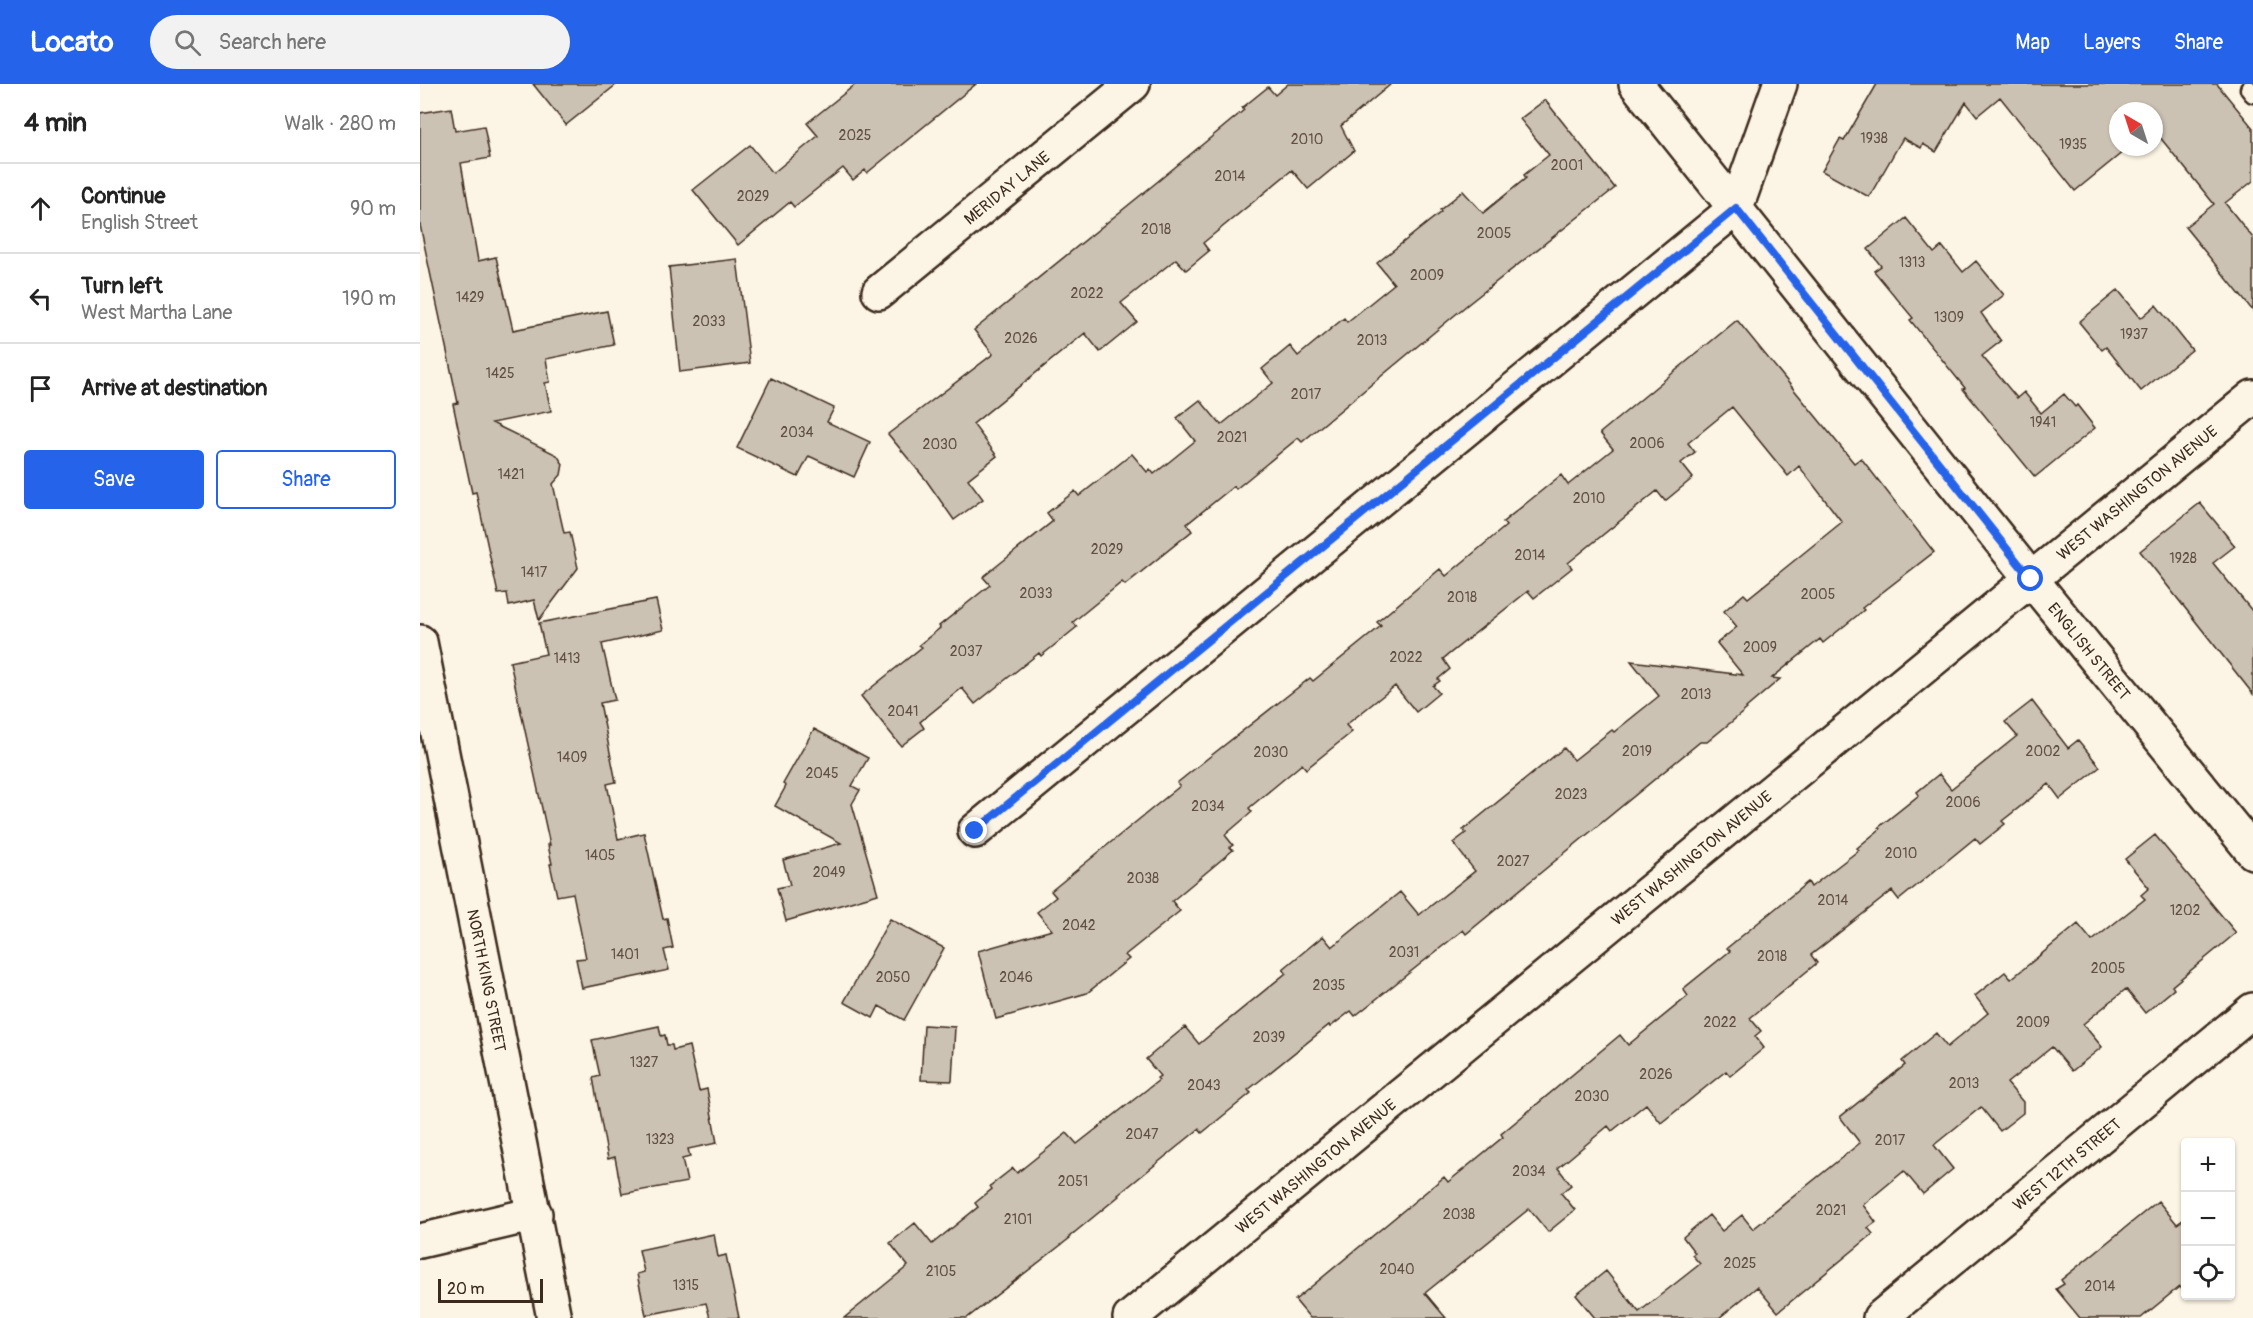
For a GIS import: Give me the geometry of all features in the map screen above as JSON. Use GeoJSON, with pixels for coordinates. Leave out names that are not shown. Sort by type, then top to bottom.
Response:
{"type":"FeatureCollection","features":[{"type":"Feature","properties":{"kind":"street","name":"MERIDAY LANE"},"geometry":{"type":"LineString","coordinates":[[879,291],[1133,84]]}},
{"type":"Feature","properties":{"kind":"street","name":"ENGLISH STREET"},"geometry":{"type":"LineString","coordinates":[[1635,84],[2031,579],[2253,852]]}},
{"type":"Feature","properties":{"kind":"street"},"geometry":{"type":"LineString","coordinates":[[975,831],[1736,208],[1780,84]]}},
{"type":"Feature","properties":{"kind":"street","name":"WEST WASHINGTON AVENUE"},"geometry":{"type":"LineString","coordinates":[[1130,1318],[2253,397]]}},
{"type":"Feature","properties":{"kind":"street","name":"NORTH KING STREET"},"geometry":{"type":"LineString","coordinates":[[420,642],[425,685],[535,1214],[554,1318]]}},
{"type":"Feature","properties":{"kind":"street","name":"WEST 12TH STREET"},"geometry":{"type":"LineString","coordinates":[[1880,1318],[2253,1010]]}},
{"type":"Feature","properties":{"kind":"street"},"geometry":{"type":"LineString","coordinates":[[420,1241],[535,1214]]}},
{"type":"Feature","properties":{"kind":"building"},"geometry":{"type":"Polygon","coordinates":[[[533,84],[617,84],[566,125],[533,84]]]}},
{"type":"Feature","properties":{"kind":"building"},"geometry":{"type":"Polygon","coordinates":[[[856,84],[976,84],[867,173],[865,170],[853,180],[843,168],[794,207],[790,202],[738,245],[693,190],[750,145],[773,173],[818,136],[807,123],[856,84]]]}},
{"type":"Feature","properties":{"kind":"building"},"geometry":{"type":"Polygon","coordinates":[[[1288,84],[1391,84],[1341,126],[1354,151],[1308,189],[1292,170],[1203,243],[1209,251],[1186,270],[1176,259],[1121,303],[1137,322],[1100,352],[1085,333],[973,424],[997,456],[968,479],[983,499],[954,520],[926,480],[888,434],[993,354],[974,330],[1157,182],[1244,110],[1242,108],[1268,87],[1275,95],[1288,84]]]}},
{"type":"Feature","properties":{"kind":"building"},"geometry":{"type":"Polygon","coordinates":[[[1877,84],[2217,84],[2253,128],[2253,181],[2225,203],[2253,238],[2253,311],[2185,227],[2214,204],[2163,141],[2163,102],[2109,102],[2109,156],[2118,156],[2075,191],[2000,97],[1977,116],[1966,102],[1936,152],[1923,144],[1921,148],[1903,138],[1869,197],[1822,171],[1840,139],[1844,141],[1877,84]]]}},
{"type":"Feature","properties":{"kind":"building"},"geometry":{"type":"Polygon","coordinates":[[[1545,100],[1615,188],[1467,305],[1302,442],[1298,438],[1236,489],[1234,486],[1187,524],[1192,531],[1125,585],[1122,582],[1073,622],[1077,627],[1041,656],[1039,653],[975,704],[962,688],[920,722],[924,728],[901,746],[861,696],[922,647],[919,645],[940,628],[939,626],[990,585],[983,577],[1053,521],[1047,513],[1075,491],[1079,496],[1132,454],[1147,472],[1150,469],[1154,474],[1195,441],[1177,418],[1200,400],[1221,425],[1273,383],[1262,369],[1290,346],[1298,356],[1344,318],[1347,322],[1394,284],[1377,263],[1441,212],[1440,210],[1463,191],[1483,213],[1526,178],[1524,175],[1549,155],[1520,119],[1545,100]]]}},
{"type":"Feature","properties":{"kind":"building"},"geometry":{"type":"Polygon","coordinates":[[[451,108],[455,131],[484,126],[490,158],[461,163],[478,261],[496,257],[513,330],[607,311],[614,345],[546,359],[550,382],[545,383],[551,411],[492,423],[557,455],[563,464],[561,475],[553,484],[564,533],[570,532],[578,568],[539,620],[534,600],[509,606],[507,593],[498,594],[476,492],[472,493],[453,404],[458,403],[420,225],[420,113],[451,108]]]}},
{"type":"Feature","properties":{"kind":"building"},"geometry":{"type":"Polygon","coordinates":[[[1906,218],[1934,253],[1942,246],[1963,272],[1976,261],[2004,295],[1981,313],[2001,341],[1982,356],[2017,398],[2024,392],[2041,413],[2064,394],[2075,407],[2077,405],[2095,428],[2035,477],[1963,389],[1965,388],[1910,320],[1913,318],[1874,271],[1881,266],[1868,249],[1906,218]]]}},
{"type":"Feature","properties":{"kind":"building"},"geometry":{"type":"Polygon","coordinates":[[[737,259],[750,363],[680,372],[669,267],[737,259]]]}},
{"type":"Feature","properties":{"kind":"building"},"geometry":{"type":"Polygon","coordinates":[[[2118,290],[2141,318],[2156,305],[2192,350],[2141,391],[2106,347],[2102,350],[2079,322],[2118,290]]]}},
{"type":"Feature","properties":{"kind":"building"},"geometry":{"type":"Polygon","coordinates":[[[1737,320],[1854,463],[1861,458],[1934,552],[1862,608],[1864,610],[1823,643],[1820,639],[1772,678],[1780,679],[1707,742],[1700,742],[1466,934],[1463,930],[1355,1016],[1351,1011],[1330,1027],[1329,1025],[1248,1090],[1251,1093],[1202,1133],[1199,1129],[1118,1195],[1070,1238],[967,1318],[844,1318],[908,1266],[890,1243],[915,1223],[932,1244],[978,1207],[975,1203],[992,1189],[990,1186],[1013,1168],[1017,1173],[1067,1133],[1077,1144],[1159,1080],[1157,1078],[1160,1076],[1146,1059],[1185,1027],[1199,1044],[1286,973],[1283,969],[1323,936],[1332,947],[1400,892],[1419,915],[1475,871],[1453,843],[1466,833],[1463,830],[1564,748],[1574,760],[1659,696],[1631,661],[1743,675],[1717,643],[1737,627],[1724,611],[1744,594],[1748,598],[1842,522],[1799,466],[1788,476],[1732,407],[1688,443],[1695,452],[1681,463],[1693,478],[1665,501],[1657,491],[1568,563],[1572,568],[1534,598],[1528,591],[1443,659],[1450,669],[1433,686],[1439,693],[1416,712],[1395,686],[1346,725],[1352,732],[1306,769],[1302,764],[1249,808],[1252,812],[1225,835],[1233,845],[1230,847],[1233,850],[1172,901],[1180,911],[1125,955],[1129,959],[1087,993],[996,1019],[978,951],[1052,930],[1037,912],[1056,897],[1051,891],[1180,786],[1177,783],[1208,758],[1310,678],[1313,681],[1381,626],[1377,622],[1440,569],[1446,576],[1506,526],[1503,522],[1561,475],[1568,485],[1613,449],[1600,433],[1737,320]]]}},
{"type":"Feature","properties":{"kind":"building"},"geometry":{"type":"Polygon","coordinates":[[[771,378],[834,408],[827,422],[870,442],[854,477],[809,456],[798,477],[737,448],[771,378]]]}},
{"type":"Feature","properties":{"kind":"building"},"geometry":{"type":"Polygon","coordinates":[[[2200,503],[2235,546],[2213,563],[2253,612],[2253,694],[2140,551],[2200,503]]]}},
{"type":"Feature","properties":{"kind":"building"},"geometry":{"type":"Polygon","coordinates":[[[656,600],[663,630],[602,644],[615,700],[600,703],[616,782],[607,784],[618,839],[644,833],[663,919],[667,918],[673,948],[664,950],[669,970],[582,988],[576,959],[586,958],[573,893],[557,896],[550,864],[552,864],[548,845],[550,845],[510,662],[546,654],[539,623],[656,600]]]}},
{"type":"Feature","properties":{"kind":"building"},"geometry":{"type":"Polygon","coordinates":[[[2032,701],[2068,748],[2078,740],[2100,767],[2060,799],[2049,784],[2002,821],[2005,824],[1980,844],[1975,838],[1899,900],[1892,891],[1811,955],[1817,963],[1750,1018],[1761,1031],[1755,1036],[1764,1048],[1730,1076],[1726,1071],[1661,1123],[1646,1104],[1612,1131],[1608,1126],[1558,1168],[1571,1185],[1561,1193],[1575,1210],[1548,1232],[1529,1209],[1425,1293],[1446,1318],[1310,1318],[1295,1300],[1444,1177],[1448,1182],[1503,1137],[1501,1134],[1620,1035],[1628,1045],[1688,996],[1683,989],[1730,951],[1727,948],[1808,882],[1811,887],[1859,850],[1857,848],[1880,829],[1879,827],[1919,795],[1917,792],[1939,774],[1951,789],[2017,736],[2005,722],[2032,701]]]}},
{"type":"Feature","properties":{"kind":"building"},"geometry":{"type":"Polygon","coordinates":[[[814,729],[868,758],[852,786],[860,790],[852,804],[878,894],[786,921],[777,888],[790,885],[783,860],[841,843],[775,806],[786,786],[783,784],[814,729]]]}},
{"type":"Feature","properties":{"kind":"building"},"geometry":{"type":"Polygon","coordinates":[[[2155,835],[2236,933],[2172,986],[2174,989],[2145,1013],[2126,989],[2083,1024],[2102,1047],[2072,1071],[2052,1047],[2007,1083],[2023,1102],[2023,1113],[2000,1131],[1981,1107],[1934,1145],[1953,1169],[1923,1194],[1904,1171],[1863,1205],[1876,1222],[1868,1228],[1873,1234],[1778,1312],[1757,1287],[1719,1318],[1595,1318],[1576,1295],[1606,1271],[1639,1312],[1700,1264],[1692,1255],[1695,1253],[1683,1237],[1709,1215],[1722,1231],[1742,1215],[1753,1229],[1860,1143],[1840,1117],[1905,1065],[1902,1061],[1936,1033],[1947,1047],[1988,1013],[1975,996],[2005,972],[2011,979],[2078,924],[2092,941],[2145,899],[2141,895],[2149,888],[2125,859],[2155,835]]]}},
{"type":"Feature","properties":{"kind":"building"},"geometry":{"type":"Polygon","coordinates":[[[890,919],[944,948],[904,1020],[879,1006],[873,1018],[844,1002],[890,919]]]}},
{"type":"Feature","properties":{"kind":"building"},"geometry":{"type":"Polygon","coordinates":[[[924,1025],[955,1027],[952,1081],[921,1080],[924,1025]]]}},
{"type":"Feature","properties":{"kind":"building"},"geometry":{"type":"Polygon","coordinates":[[[659,1026],[661,1036],[665,1035],[667,1045],[672,1045],[673,1050],[689,1046],[699,1091],[707,1089],[717,1143],[688,1149],[690,1157],[682,1159],[687,1182],[622,1194],[615,1157],[608,1159],[593,1078],[600,1076],[592,1040],[659,1026]]]}},
{"type":"Feature","properties":{"kind":"building"},"geometry":{"type":"Polygon","coordinates":[[[2158,1201],[2177,1224],[2181,1221],[2181,1289],[2179,1287],[2141,1318],[2080,1318],[2056,1289],[2064,1284],[2061,1280],[2158,1201]]]}},
{"type":"Feature","properties":{"kind":"building"},"geometry":{"type":"Polygon","coordinates":[[[714,1234],[718,1257],[726,1255],[739,1318],[710,1318],[706,1303],[646,1315],[637,1274],[644,1272],[639,1250],[714,1234]]]}},
{"type":"Feature","properties":{"kind":"route"},"geometry":{"type":"LineString","coordinates":[[975,831],[1736,208],[2031,579]]}}]}
